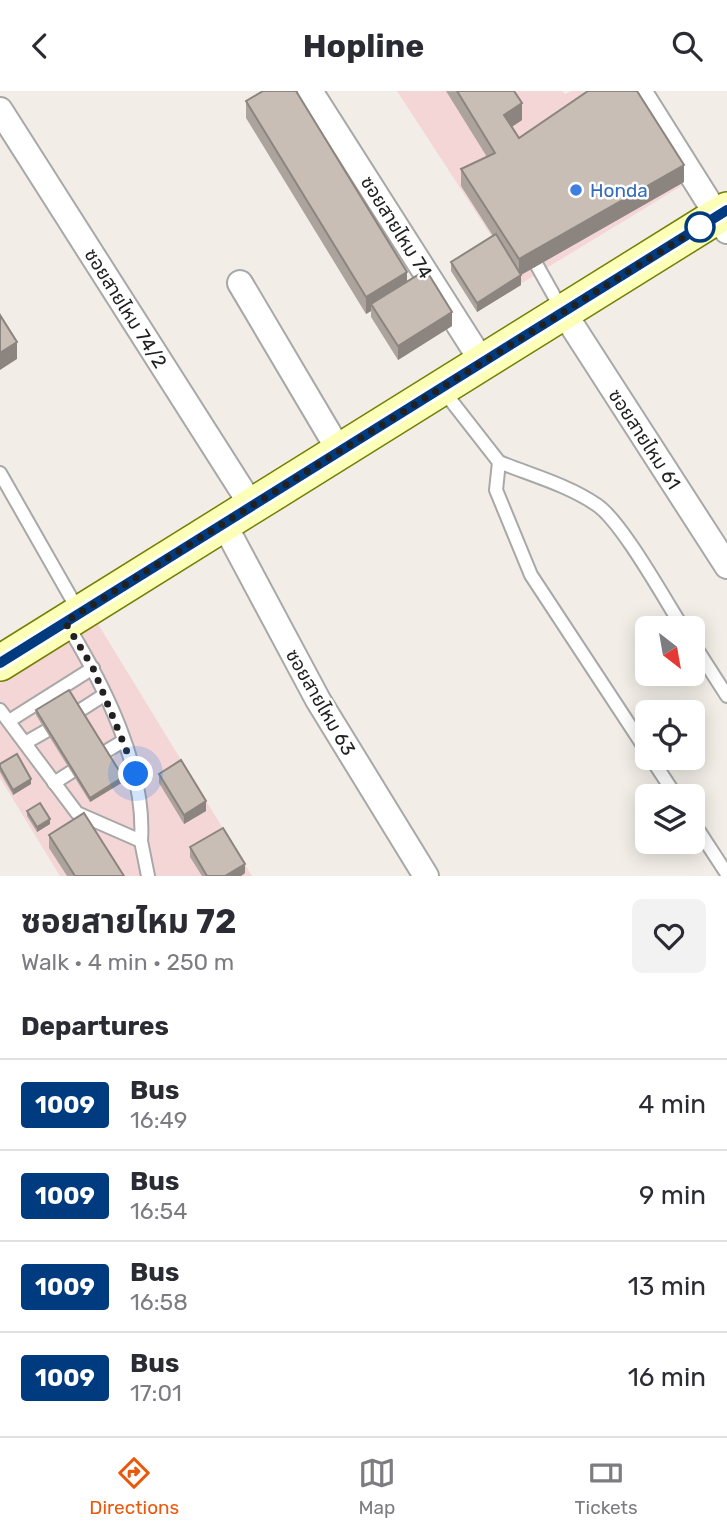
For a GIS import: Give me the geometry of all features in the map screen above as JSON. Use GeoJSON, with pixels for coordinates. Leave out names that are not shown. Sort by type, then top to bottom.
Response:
{"type":"FeatureCollection","features":[{"type":"Feature","properties":{"kind":"main road"},"geometry":{"type":"LineString","coordinates":[[0,663],[564,313],[724,219]]}},
{"type":"Feature","properties":{"kind":"street","name":"ซอยสายไหม 74"},"geometry":{"type":"LineString","coordinates":[[310,91],[483,363]]}},
{"type":"Feature","properties":{"kind":"street"},"geometry":{"type":"LineString","coordinates":[[639,91],[724,219]]}},
{"type":"Feature","properties":{"kind":"street","name":"ซอยสายไหม 74/2"},"geometry":{"type":"LineString","coordinates":[[0,110],[238,515]]}},
{"type":"Feature","properties":{"kind":"street"},"geometry":{"type":"LineString","coordinates":[[240,283],[340,452]]}},
{"type":"Feature","properties":{"kind":"street","name":"ซอยสายไหม 61"},"geometry":{"type":"LineString","coordinates":[[564,313],[727,566]]}},
{"type":"Feature","properties":{"kind":"street","name":"ซอยสายไหม 63"},"geometry":{"type":"LineString","coordinates":[[238,515],[318,700],[426,876]]}},
{"type":"Feature","properties":{"kind":"lane"},"geometry":{"type":"LineString","coordinates":[[523,243],[564,313]]}},
{"type":"Feature","properties":{"kind":"lane"},"geometry":{"type":"LineString","coordinates":[[442,389],[499,462],[568,489],[599,507],[631,547],[675,616]]}},
{"type":"Feature","properties":{"kind":"lane"},"geometry":{"type":"LineString","coordinates":[[499,462],[496,491],[531,575],[635,733]]}},
{"type":"Feature","properties":{"kind":"lane"},"geometry":{"type":"LineString","coordinates":[[0,473],[73,618],[136,774],[143,815],[141,841],[148,876]]}},
{"type":"Feature","properties":{"kind":"lane"},"geometry":{"type":"LineString","coordinates":[[705,662],[727,696]]}},
{"type":"Feature","properties":{"kind":"lane"},"geometry":{"type":"LineString","coordinates":[[9,721],[93,668]]}},
{"type":"Feature","properties":{"kind":"lane"},"geometry":{"type":"LineString","coordinates":[[79,711],[104,695]]}},
{"type":"Feature","properties":{"kind":"lane"},"geometry":{"type":"LineString","coordinates":[[0,710],[77,813],[141,841]]}},
{"type":"Feature","properties":{"kind":"lane"},"geometry":{"type":"LineString","coordinates":[[25,743],[46,731]]}},
{"type":"Feature","properties":{"kind":"lane"},"geometry":{"type":"LineString","coordinates":[[105,752],[123,741]]}},
{"type":"Feature","properties":{"kind":"lane"},"geometry":{"type":"LineString","coordinates":[[54,783],[71,772]]}},
{"type":"Feature","properties":{"kind":"lane"},"geometry":{"type":"LineString","coordinates":[[705,841],[727,874]]}},
{"type":"Feature","properties":{"kind":"shaded area"},"geometry":{"type":"Polygon","coordinates":[[[397,91],[562,91],[565,94],[571,91],[628,91],[688,182],[522,283],[397,91]]]}},
{"type":"Feature","properties":{"kind":"shaded area"},"geometry":{"type":"Polygon","coordinates":[[[87,606],[252,876],[60,876],[0,778],[0,658],[87,606]]]}},
{"type":"Feature","properties":{"kind":"building"},"geometry":{"type":"Polygon","coordinates":[[[263,91],[296,91],[407,272],[366,297],[246,101],[263,91]]]}},
{"type":"Feature","properties":{"kind":"building"},"geometry":{"type":"Polygon","coordinates":[[[457,91],[514,91],[522,103],[504,115],[519,138],[588,91],[637,91],[684,165],[519,259],[461,169],[495,153],[457,91]]]}},
{"type":"Feature","properties":{"kind":"building"},"geometry":{"type":"Polygon","coordinates":[[[496,234],[521,275],[477,303],[451,262],[496,234]]]}},
{"type":"Feature","properties":{"kind":"building"},"geometry":{"type":"Polygon","coordinates":[[[426,270],[452,312],[398,346],[371,304],[426,270]]]}},
{"type":"Feature","properties":{"kind":"building"},"geometry":{"type":"Polygon","coordinates":[[[0,315],[17,342],[0,353],[0,315]]]}},
{"type":"Feature","properties":{"kind":"building"},"geometry":{"type":"Polygon","coordinates":[[[69,690],[123,777],[90,798],[36,710],[69,690]]]}},
{"type":"Feature","properties":{"kind":"building"},"geometry":{"type":"Polygon","coordinates":[[[17,754],[31,779],[13,790],[0,764],[17,754]]]}},
{"type":"Feature","properties":{"kind":"building"},"geometry":{"type":"Polygon","coordinates":[[[181,760],[206,801],[184,815],[159,774],[181,760]]]}},
{"type":"Feature","properties":{"kind":"building"},"geometry":{"type":"Polygon","coordinates":[[[40,803],[50,819],[37,827],[27,811],[40,803]]]}},
{"type":"Feature","properties":{"kind":"building"},"geometry":{"type":"Polygon","coordinates":[[[84,813],[124,876],[75,876],[49,835],[84,813]]]}},
{"type":"Feature","properties":{"kind":"building"},"geometry":{"type":"Polygon","coordinates":[[[223,828],[245,864],[225,876],[207,876],[190,847],[223,828]]]}},
{"type":"Feature","properties":{"kind":"bus line","name":"1009"},"geometry":{"type":"LineString","coordinates":[[0,663],[727,210]]}},
{"type":"Feature","properties":{"kind":"place","name":"Honda"},"geometry":{"type":"Point","coordinates":[576,190]}},
{"type":"Feature","properties":{"kind":"route"},"geometry":{"type":"LineString","coordinates":[[136,774],[93,668],[65,622],[700,227]]}}]}
